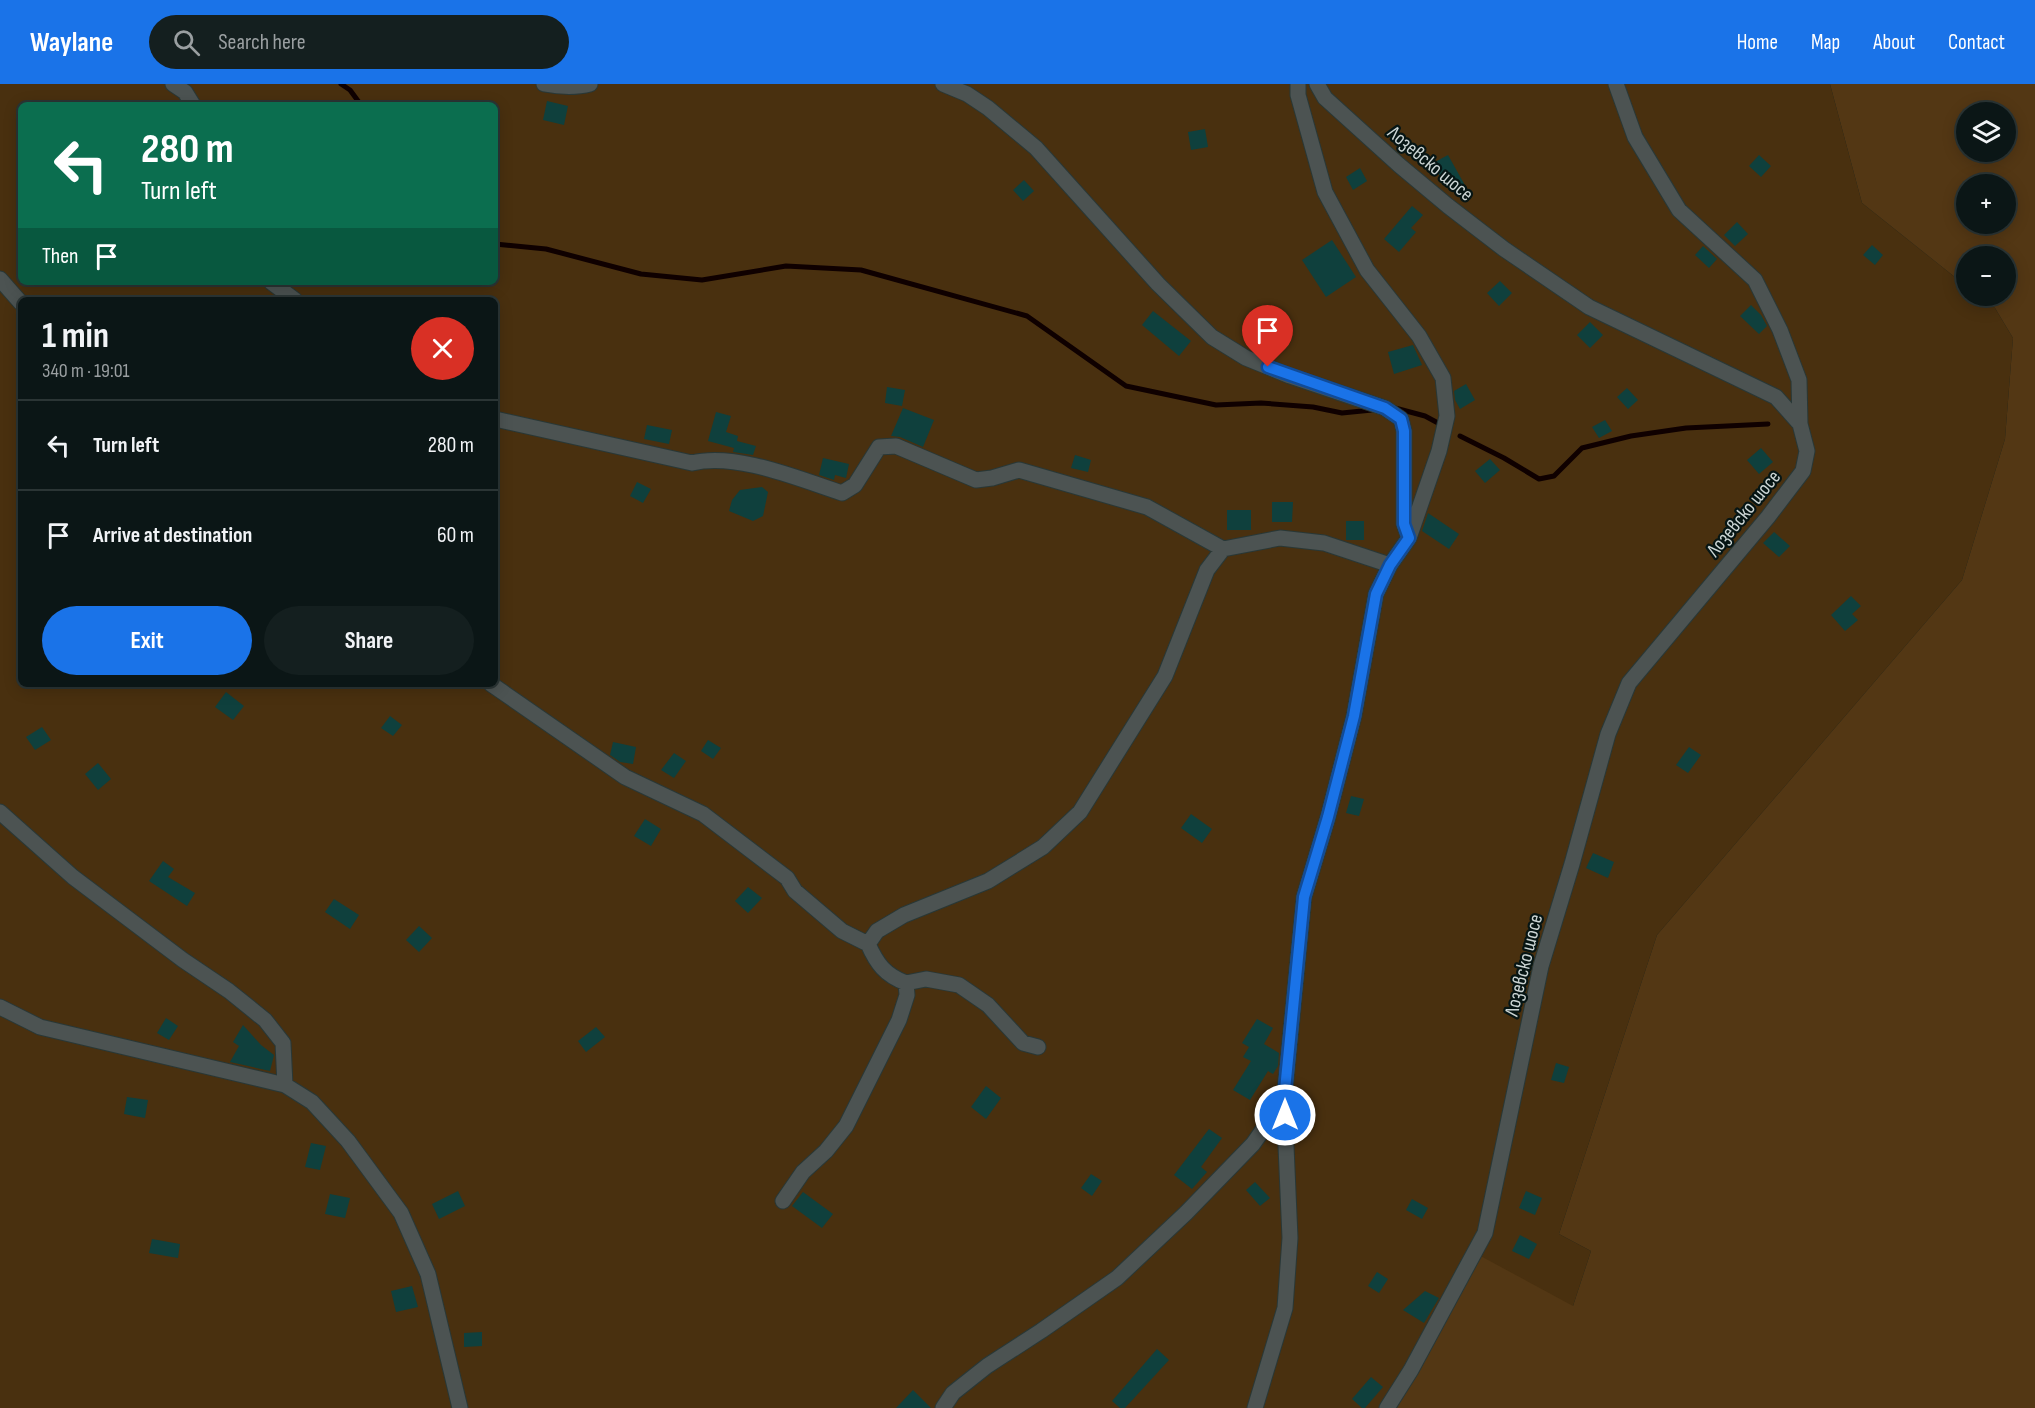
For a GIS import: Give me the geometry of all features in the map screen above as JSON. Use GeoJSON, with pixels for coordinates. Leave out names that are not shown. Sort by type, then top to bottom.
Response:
{"type":"FeatureCollection","features":[{"type":"Feature","properties":{"kind":"street"},"geometry":{"type":"LineString","coordinates":[[173,84],[185,92],[191,102]]}},
{"type":"Feature","properties":{"kind":"street"},"geometry":{"type":"LineString","coordinates":[[544,84],[557,87],[581,87],[590,84]]}},
{"type":"Feature","properties":{"kind":"street"},"geometry":{"type":"LineString","coordinates":[[943,84],[967,94],[988,108],[1036,148],[1158,284],[1212,337],[1246,358],[1290,376],[1385,408],[1401,419],[1404,431],[1404,524],[1409,538]]}},
{"type":"Feature","properties":{"kind":"street"},"geometry":{"type":"LineString","coordinates":[[1255,1408],[1285,1308],[1290,1238],[1284,1100],[1304,897],[1328,817],[1354,716],[1376,594],[1390,565],[1409,538],[1439,451],[1447,416],[1443,378],[1419,336],[1367,270],[1325,192],[1298,95],[1298,84]]}},
{"type":"Feature","properties":{"kind":"street","name":"Лозевско шосе"},"geometry":{"type":"LineString","coordinates":[[1317,84],[1325,98],[1399,165],[1504,249],[1589,307],[1776,397],[1800,424],[1807,450],[1803,471],[1768,517],[1629,683],[1608,734],[1541,966],[1485,1233],[1411,1370],[1387,1408]]}},
{"type":"Feature","properties":{"kind":"street"},"geometry":{"type":"LineString","coordinates":[[1616,84],[1635,137],[1679,210],[1755,280],[1780,330],[1799,380],[1800,424]]}},
{"type":"Feature","properties":{"kind":"street"},"geometry":{"type":"LineString","coordinates":[[0,279],[18,300]]}},
{"type":"Feature","properties":{"kind":"street"},"geometry":{"type":"LineString","coordinates":[[275,285],[291,297]]}},
{"type":"Feature","properties":{"kind":"street"},"geometry":{"type":"LineString","coordinates":[[498,420],[692,463],[705,460],[757,465],[842,492],[855,485],[879,447],[896,446],[976,480],[1019,470],[1147,507],[1222,549],[1280,538],[1324,543],[1390,565]]}},
{"type":"Feature","properties":{"kind":"street"},"geometry":{"type":"LineString","coordinates":[[868,944],[877,931],[904,915],[988,881],[1042,848],[1080,812],[1165,676],[1207,570],[1222,549]]}},
{"type":"Feature","properties":{"kind":"street"},"geometry":{"type":"LineString","coordinates":[[495,687],[624,777],[703,814],[787,878],[795,891],[842,931],[868,944],[875,958],[891,977],[906,983],[926,978],[959,985],[988,1005],[1023,1043],[1038,1047]]}},
{"type":"Feature","properties":{"kind":"street"},"geometry":{"type":"LineString","coordinates":[[0,812],[73,877],[265,1020],[283,1043],[285,1085]]}},
{"type":"Feature","properties":{"kind":"street"},"geometry":{"type":"LineString","coordinates":[[783,1201],[803,1172],[826,1151],[846,1126],[898,1020],[907,995],[906,983]]}},
{"type":"Feature","properties":{"kind":"street"},"geometry":{"type":"LineString","coordinates":[[0,1007],[40,1027],[285,1085],[312,1102],[348,1141],[400,1213],[428,1274],[460,1408]]}},
{"type":"Feature","properties":{"kind":"street"},"geometry":{"type":"LineString","coordinates":[[943,1408],[953,1393],[987,1366],[1117,1278],[1186,1213],[1253,1144],[1284,1100]]}},
{"type":"Feature","properties":{"kind":"shaded area"},"geometry":{"type":"Polygon","coordinates":[[[0,84],[1830,84],[1862,203],[1956,278],[1956,306],[1992,306],[2013,338],[2005,439],[1962,580],[1657,935],[1559,1234],[1591,1251],[1573,1306],[1388,1408],[0,1408],[0,84]]]}},
{"type":"Feature","properties":{"kind":"shaded area"},"geometry":{"type":"Polygon","coordinates":[[[1830,84],[2035,84],[2035,1408],[1387,1408],[1475,1253],[1573,1306],[1591,1251],[1559,1234],[1657,935],[1962,580],[2005,439],[2013,338],[1992,306],[2016,306],[2016,246],[1956,246],[1956,278],[1862,203],[1830,84]]]}},
{"type":"Feature","properties":{"kind":"building"},"geometry":{"type":"Polygon","coordinates":[[[547,101],[568,106],[564,125],[543,120],[547,101]]]}},
{"type":"Feature","properties":{"kind":"building"},"geometry":{"type":"Polygon","coordinates":[[[1205,129],[1208,147],[1191,150],[1188,132],[1205,129]]]}},
{"type":"Feature","properties":{"kind":"building"},"geometry":{"type":"Polygon","coordinates":[[[1448,155],[1471,196],[1465,200],[1443,174],[1440,176],[1433,163],[1448,155]]]}},
{"type":"Feature","properties":{"kind":"building"},"geometry":{"type":"Polygon","coordinates":[[[1759,155],[1771,166],[1761,177],[1749,166],[1759,155]]]}},
{"type":"Feature","properties":{"kind":"building"},"geometry":{"type":"Polygon","coordinates":[[[1360,168],[1367,181],[1353,190],[1346,177],[1360,168]]]}},
{"type":"Feature","properties":{"kind":"building"},"geometry":{"type":"Polygon","coordinates":[[[1024,180],[1034,191],[1023,201],[1013,190],[1024,180]]]}},
{"type":"Feature","properties":{"kind":"building"},"geometry":{"type":"Polygon","coordinates":[[[1412,206],[1423,215],[1411,228],[1416,232],[1399,252],[1384,239],[1412,206]]]}},
{"type":"Feature","properties":{"kind":"building"},"geometry":{"type":"Polygon","coordinates":[[[1737,222],[1748,234],[1735,246],[1724,235],[1737,222]]]}},
{"type":"Feature","properties":{"kind":"building"},"geometry":{"type":"Polygon","coordinates":[[[1332,240],[1356,277],[1326,297],[1302,260],[1332,240]]]}},
{"type":"Feature","properties":{"kind":"building"},"geometry":{"type":"Polygon","coordinates":[[[1872,245],[1883,255],[1875,265],[1863,255],[1872,245]]]}},
{"type":"Feature","properties":{"kind":"building"},"geometry":{"type":"Polygon","coordinates":[[[1703,246],[1717,259],[1709,268],[1695,255],[1703,246]]]}},
{"type":"Feature","properties":{"kind":"building"},"geometry":{"type":"Polygon","coordinates":[[[1500,281],[1512,293],[1499,306],[1487,293],[1500,281]]]}},
{"type":"Feature","properties":{"kind":"building"},"geometry":{"type":"Polygon","coordinates":[[[1751,305],[1761,315],[1767,326],[1759,334],[1740,316],[1751,305]]]}},
{"type":"Feature","properties":{"kind":"building"},"geometry":{"type":"Polygon","coordinates":[[[1153,311],[1191,341],[1179,356],[1142,325],[1153,311]]]}},
{"type":"Feature","properties":{"kind":"building"},"geometry":{"type":"Polygon","coordinates":[[[1590,322],[1603,335],[1590,348],[1577,335],[1590,322]]]}},
{"type":"Feature","properties":{"kind":"building"},"geometry":{"type":"Polygon","coordinates":[[[1413,345],[1422,365],[1394,374],[1388,352],[1413,345]]]}},
{"type":"Feature","properties":{"kind":"building"},"geometry":{"type":"Polygon","coordinates":[[[1466,384],[1475,400],[1460,409],[1455,400],[1454,391],[1466,384]]]}},
{"type":"Feature","properties":{"kind":"building"},"geometry":{"type":"Polygon","coordinates":[[[887,387],[905,390],[902,406],[885,403],[887,387]]]}},
{"type":"Feature","properties":{"kind":"building"},"geometry":{"type":"Polygon","coordinates":[[[1627,388],[1638,400],[1628,409],[1617,397],[1627,388]]]}},
{"type":"Feature","properties":{"kind":"building"},"geometry":{"type":"Polygon","coordinates":[[[903,408],[934,420],[923,447],[900,437],[891,436],[903,408]]]}},
{"type":"Feature","properties":{"kind":"building"},"geometry":{"type":"Polygon","coordinates":[[[716,412],[731,416],[726,432],[738,436],[737,441],[756,446],[753,455],[733,452],[734,448],[708,441],[716,412]]]}},
{"type":"Feature","properties":{"kind":"building"},"geometry":{"type":"Polygon","coordinates":[[[1605,420],[1612,431],[1599,438],[1592,427],[1605,420]]]}},
{"type":"Feature","properties":{"kind":"building"},"geometry":{"type":"Polygon","coordinates":[[[647,425],[672,430],[669,444],[644,439],[647,425]]]}},
{"type":"Feature","properties":{"kind":"building"},"geometry":{"type":"Polygon","coordinates":[[[1761,448],[1773,462],[1759,474],[1747,460],[1761,448]]]}},
{"type":"Feature","properties":{"kind":"building"},"geometry":{"type":"Polygon","coordinates":[[[1075,455],[1091,460],[1088,472],[1071,468],[1075,455]]]}},
{"type":"Feature","properties":{"kind":"building"},"geometry":{"type":"Polygon","coordinates":[[[823,458],[849,464],[846,478],[835,475],[834,480],[819,475],[823,458]]]}},
{"type":"Feature","properties":{"kind":"building"},"geometry":{"type":"Polygon","coordinates":[[[1490,459],[1500,470],[1485,483],[1475,471],[1490,459]]]}},
{"type":"Feature","properties":{"kind":"building"},"geometry":{"type":"Polygon","coordinates":[[[637,482],[651,489],[643,503],[630,496],[637,482]]]}},
{"type":"Feature","properties":{"kind":"building"},"geometry":{"type":"Polygon","coordinates":[[[762,487],[768,492],[763,516],[753,521],[729,511],[732,500],[740,490],[762,487]]]}},
{"type":"Feature","properties":{"kind":"building"},"geometry":{"type":"Polygon","coordinates":[[[1272,502],[1293,502],[1292,522],[1272,522],[1272,502]]]}},
{"type":"Feature","properties":{"kind":"building"},"geometry":{"type":"Polygon","coordinates":[[[1227,510],[1251,510],[1251,530],[1227,530],[1227,510]]]}},
{"type":"Feature","properties":{"kind":"building"},"geometry":{"type":"Polygon","coordinates":[[[1428,513],[1459,534],[1449,549],[1422,531],[1428,513]]]}},
{"type":"Feature","properties":{"kind":"building"},"geometry":{"type":"Polygon","coordinates":[[[1346,521],[1364,521],[1364,540],[1346,540],[1346,521]]]}},
{"type":"Feature","properties":{"kind":"building"},"geometry":{"type":"Polygon","coordinates":[[[1774,532],[1790,546],[1779,557],[1763,543],[1774,532]]]}},
{"type":"Feature","properties":{"kind":"building"},"geometry":{"type":"Polygon","coordinates":[[[1851,596],[1861,606],[1852,614],[1858,620],[1845,631],[1831,615],[1851,596]]]}},
{"type":"Feature","properties":{"kind":"building"},"geometry":{"type":"Polygon","coordinates":[[[226,692],[244,706],[233,720],[215,707],[226,692]]]}},
{"type":"Feature","properties":{"kind":"building"},"geometry":{"type":"Polygon","coordinates":[[[390,716],[402,725],[393,736],[381,728],[390,716]]]}},
{"type":"Feature","properties":{"kind":"building"},"geometry":{"type":"Polygon","coordinates":[[[42,727],[51,740],[35,750],[26,737],[42,727]]]}},
{"type":"Feature","properties":{"kind":"building"},"geometry":{"type":"Polygon","coordinates":[[[708,740],[721,748],[713,759],[701,751],[708,740]]]}},
{"type":"Feature","properties":{"kind":"building"},"geometry":{"type":"Polygon","coordinates":[[[613,742],[636,747],[633,764],[620,762],[610,755],[613,742]]]}},
{"type":"Feature","properties":{"kind":"building"},"geometry":{"type":"Polygon","coordinates":[[[1689,747],[1701,755],[1688,773],[1676,765],[1689,747]]]}},
{"type":"Feature","properties":{"kind":"building"},"geometry":{"type":"Polygon","coordinates":[[[674,753],[686,761],[674,778],[661,770],[674,753]]]}},
{"type":"Feature","properties":{"kind":"building"},"geometry":{"type":"Polygon","coordinates":[[[98,763],[111,779],[98,790],[85,774],[98,763]]]}},
{"type":"Feature","properties":{"kind":"building"},"geometry":{"type":"Polygon","coordinates":[[[1351,796],[1364,799],[1359,816],[1346,813],[1351,796]]]}},
{"type":"Feature","properties":{"kind":"building"},"geometry":{"type":"Polygon","coordinates":[[[1191,814],[1212,829],[1202,843],[1181,828],[1191,814]]]}},
{"type":"Feature","properties":{"kind":"building"},"geometry":{"type":"Polygon","coordinates":[[[645,819],[661,829],[651,846],[634,836],[645,819]]]}},
{"type":"Feature","properties":{"kind":"building"},"geometry":{"type":"Polygon","coordinates":[[[1593,853],[1614,862],[1608,878],[1586,868],[1593,853]]]}},
{"type":"Feature","properties":{"kind":"building"},"geometry":{"type":"Polygon","coordinates":[[[163,861],[174,869],[168,877],[195,893],[187,906],[149,881],[163,861]]]}},
{"type":"Feature","properties":{"kind":"building"},"geometry":{"type":"Polygon","coordinates":[[[748,887],[762,898],[748,913],[735,901],[748,887]]]}},
{"type":"Feature","properties":{"kind":"building"},"geometry":{"type":"Polygon","coordinates":[[[334,899],[359,915],[350,929],[325,912],[334,899]]]}},
{"type":"Feature","properties":{"kind":"building"},"geometry":{"type":"Polygon","coordinates":[[[419,926],[432,938],[419,952],[406,940],[419,926]]]}},
{"type":"Feature","properties":{"kind":"building"},"geometry":{"type":"Polygon","coordinates":[[[166,1018],[178,1026],[169,1040],[157,1033],[166,1018]]]}},
{"type":"Feature","properties":{"kind":"building"},"geometry":{"type":"Polygon","coordinates":[[[1257,1019],[1273,1028],[1264,1044],[1279,1053],[1278,1066],[1273,1074],[1268,1071],[1250,1100],[1233,1090],[1251,1061],[1243,1057],[1249,1047],[1242,1043],[1257,1019]]]}},
{"type":"Feature","properties":{"kind":"building"},"geometry":{"type":"Polygon","coordinates":[[[243,1025],[261,1045],[274,1055],[270,1071],[230,1062],[239,1046],[233,1042],[243,1025]]]}},
{"type":"Feature","properties":{"kind":"building"},"geometry":{"type":"Polygon","coordinates":[[[596,1027],[605,1037],[586,1052],[578,1041],[596,1027]]]}},
{"type":"Feature","properties":{"kind":"building"},"geometry":{"type":"Polygon","coordinates":[[[1556,1063],[1569,1067],[1564,1083],[1551,1080],[1556,1063]]]}},
{"type":"Feature","properties":{"kind":"building"},"geometry":{"type":"Polygon","coordinates":[[[986,1086],[1001,1098],[986,1119],[971,1107],[986,1086]]]}},
{"type":"Feature","properties":{"kind":"building"},"geometry":{"type":"Polygon","coordinates":[[[127,1097],[148,1100],[145,1118],[124,1114],[127,1097]]]}},
{"type":"Feature","properties":{"kind":"building"},"geometry":{"type":"Polygon","coordinates":[[[1209,1129],[1222,1138],[1201,1167],[1207,1172],[1192,1189],[1174,1175],[1209,1129]]]}},
{"type":"Feature","properties":{"kind":"building"},"geometry":{"type":"Polygon","coordinates":[[[311,1143],[326,1146],[320,1170],[305,1167],[311,1143]]]}},
{"type":"Feature","properties":{"kind":"building"},"geometry":{"type":"Polygon","coordinates":[[[1091,1174],[1102,1181],[1092,1196],[1081,1188],[1091,1174]]]}},
{"type":"Feature","properties":{"kind":"building"},"geometry":{"type":"Polygon","coordinates":[[[1255,1182],[1270,1198],[1260,1206],[1246,1190],[1255,1182]]]}},
{"type":"Feature","properties":{"kind":"building"},"geometry":{"type":"Polygon","coordinates":[[[458,1191],[465,1206],[439,1219],[432,1204],[458,1191]]]}},
{"type":"Feature","properties":{"kind":"building"},"geometry":{"type":"Polygon","coordinates":[[[1526,1191],[1542,1198],[1535,1215],[1519,1208],[1526,1191]]]}},
{"type":"Feature","properties":{"kind":"building"},"geometry":{"type":"Polygon","coordinates":[[[803,1192],[833,1214],[822,1228],[792,1206],[803,1192]]]}},
{"type":"Feature","properties":{"kind":"building"},"geometry":{"type":"Polygon","coordinates":[[[330,1194],[350,1198],[345,1218],[325,1214],[330,1194]]]}},
{"type":"Feature","properties":{"kind":"building"},"geometry":{"type":"Polygon","coordinates":[[[1412,1199],[1428,1208],[1422,1219],[1406,1210],[1412,1199]]]}},
{"type":"Feature","properties":{"kind":"building"},"geometry":{"type":"Polygon","coordinates":[[[1520,1235],[1537,1244],[1529,1259],[1512,1251],[1520,1235]]]}},
{"type":"Feature","properties":{"kind":"building"},"geometry":{"type":"Polygon","coordinates":[[[152,1239],[180,1244],[178,1258],[149,1253],[152,1239]]]}},
{"type":"Feature","properties":{"kind":"building"},"geometry":{"type":"Polygon","coordinates":[[[1377,1272],[1388,1279],[1379,1293],[1368,1286],[1377,1272]]]}},
{"type":"Feature","properties":{"kind":"building"},"geometry":{"type":"Polygon","coordinates":[[[412,1286],[418,1307],[396,1312],[391,1291],[412,1286]]]}},
{"type":"Feature","properties":{"kind":"building"},"geometry":{"type":"Polygon","coordinates":[[[1425,1291],[1439,1298],[1424,1323],[1403,1310],[1425,1291]]]}},
{"type":"Feature","properties":{"kind":"building"},"geometry":{"type":"Polygon","coordinates":[[[482,1332],[482,1346],[464,1347],[464,1333],[482,1332]]]}},
{"type":"Feature","properties":{"kind":"building"},"geometry":{"type":"Polygon","coordinates":[[[1157,1349],[1169,1360],[1125,1408],[1120,1408],[1112,1401],[1157,1349]]]}},
{"type":"Feature","properties":{"kind":"building"},"geometry":{"type":"Polygon","coordinates":[[[1371,1377],[1383,1387],[1365,1408],[1362,1408],[1352,1399],[1371,1377]]]}},
{"type":"Feature","properties":{"kind":"building"},"geometry":{"type":"Polygon","coordinates":[[[913,1390],[931,1408],[896,1408],[913,1390]]]}},
{"type":"Feature","properties":{"kind":"waterway"},"geometry":{"type":"LineString","coordinates":[[341,84],[350,90],[359,102]]}},
{"type":"Feature","properties":{"kind":"waterway"},"geometry":{"type":"LineString","coordinates":[[498,244],[546,249],[641,274],[702,280],[786,266],[861,270],[1027,316],[1126,386],[1216,405],[1261,403],[1313,407],[1342,413],[1372,410]]}},
{"type":"Feature","properties":{"kind":"waterway"},"geometry":{"type":"LineString","coordinates":[[1395,408],[1425,416],[1438,423]]}},
{"type":"Feature","properties":{"kind":"waterway"},"geometry":{"type":"LineString","coordinates":[[1460,436],[1539,479],[1554,476],[1582,448],[1631,436],[1686,428],[1768,424]]}},
{"type":"Feature","properties":{"kind":"route"},"geometry":{"type":"LineString","coordinates":[[1268,367],[1385,408],[1401,419],[1404,431],[1404,524],[1409,538],[1390,565],[1376,594],[1354,716],[1328,817],[1304,897],[1284,1100],[1285,1115]]}}]}
